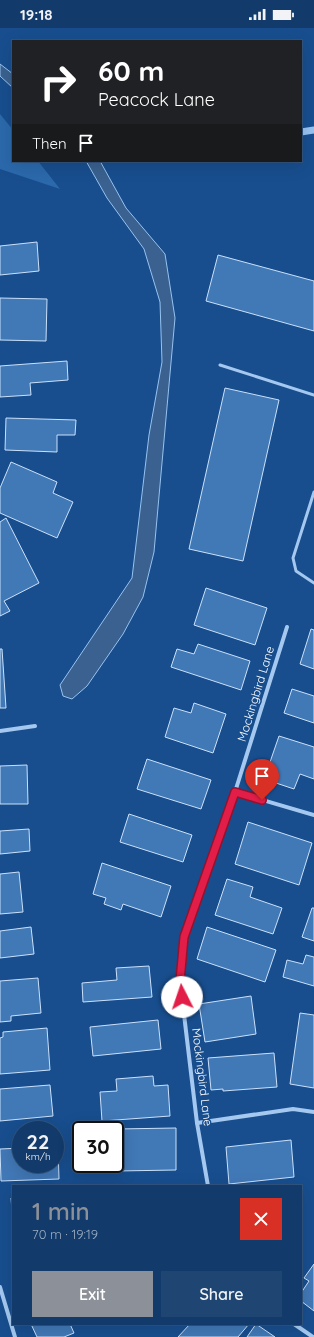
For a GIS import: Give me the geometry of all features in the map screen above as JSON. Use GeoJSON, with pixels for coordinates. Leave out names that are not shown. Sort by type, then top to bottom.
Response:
{"type":"FeatureCollection","features":[{"type":"Feature","properties":{"kind":"street","name":"Mockingbird Lane"},"geometry":{"type":"LineString","coordinates":[[208,1185],[197,1123],[180,981],[184,937],[235,792],[287,627]]}},
{"type":"Feature","properties":{"kind":"street"},"geometry":{"type":"LineString","coordinates":[[0,731],[34,726]]}},
{"type":"Feature","properties":{"kind":"street"},"geometry":{"type":"LineString","coordinates":[[235,792],[314,815]]}},
{"type":"Feature","properties":{"kind":"street"},"geometry":{"type":"LineString","coordinates":[[197,1123],[293,1109],[314,1112]]}},
{"type":"Feature","properties":{"kind":"street"},"geometry":{"type":"LineString","coordinates":[[0,1287],[15,1337]]}},
{"type":"Feature","properties":{"kind":"street"},"geometry":{"type":"LineString","coordinates":[[295,1325],[313,1337]]}},
{"type":"Feature","properties":{"kind":"lane"},"geometry":{"type":"LineString","coordinates":[[220,365],[314,395]]}},
{"type":"Feature","properties":{"kind":"lane"},"geometry":{"type":"LineString","coordinates":[[314,492],[293,558],[296,571],[314,583]]}},
{"type":"Feature","properties":{"kind":"shaded area"},"geometry":{"type":"Polygon","coordinates":[[[0,64],[12,73],[12,87],[0,76],[0,64]]]}},
{"type":"Feature","properties":{"kind":"shaded area"},"geometry":{"type":"Polygon","coordinates":[[[0,114],[12,129],[12,162],[39,162],[60,189],[0,169],[0,114]]]}},
{"type":"Feature","properties":{"kind":"shaded area"},"geometry":{"type":"Polygon","coordinates":[[[87,162],[101,162],[126,208],[165,254],[175,318],[154,552],[143,597],[123,634],[87,686],[72,699],[63,696],[60,685],[132,578],[149,435],[162,362],[160,302],[144,249],[107,198],[87,162]]]}},
{"type":"Feature","properties":{"kind":"building"},"geometry":{"type":"Polygon","coordinates":[[[37,242],[39,271],[0,275],[0,246],[37,242]]]}},
{"type":"Feature","properties":{"kind":"building"},"geometry":{"type":"Polygon","coordinates":[[[218,255],[314,281],[314,331],[206,301],[218,255]]]}},
{"type":"Feature","properties":{"kind":"building"},"geometry":{"type":"Polygon","coordinates":[[[0,298],[47,299],[46,341],[0,340],[0,298]]]}},
{"type":"Feature","properties":{"kind":"building"},"geometry":{"type":"Polygon","coordinates":[[[67,361],[68,380],[30,383],[31,395],[0,397],[0,366],[67,361]]]}},
{"type":"Feature","properties":{"kind":"building"},"geometry":{"type":"Polygon","coordinates":[[[225,388],[279,400],[243,561],[189,549],[225,388]]]}},
{"type":"Feature","properties":{"kind":"building"},"geometry":{"type":"Polygon","coordinates":[[[6,418],[76,420],[75,435],[57,435],[57,452],[5,450],[6,418]]]}},
{"type":"Feature","properties":{"kind":"building"},"geometry":{"type":"Polygon","coordinates":[[[11,462],[57,482],[53,493],[73,502],[57,538],[0,513],[0,488],[11,462]]]}},
{"type":"Feature","properties":{"kind":"building"},"geometry":{"type":"Polygon","coordinates":[[[6,518],[39,583],[4,601],[10,611],[0,616],[0,522],[6,518]]]}},
{"type":"Feature","properties":{"kind":"building"},"geometry":{"type":"Polygon","coordinates":[[[206,588],[267,608],[255,645],[194,625],[206,588]]]}},
{"type":"Feature","properties":{"kind":"building"},"geometry":{"type":"Polygon","coordinates":[[[311,629],[314,630],[314,669],[300,664],[311,629]]]}},
{"type":"Feature","properties":{"kind":"building"},"geometry":{"type":"Polygon","coordinates":[[[198,644],[250,661],[241,690],[171,667],[177,649],[194,654],[198,644]]]}},
{"type":"Feature","properties":{"kind":"building"},"geometry":{"type":"Polygon","coordinates":[[[0,649],[2,649],[6,708],[0,708],[0,649]]]}},
{"type":"Feature","properties":{"kind":"building"},"geometry":{"type":"Polygon","coordinates":[[[292,689],[314,696],[314,723],[284,713],[292,689]]]}},
{"type":"Feature","properties":{"kind":"building"},"geometry":{"type":"Polygon","coordinates":[[[194,703],[226,714],[213,753],[165,737],[174,708],[191,713],[194,703]]]}},
{"type":"Feature","properties":{"kind":"building"},"geometry":{"type":"Polygon","coordinates":[[[279,736],[314,747],[314,779],[300,774],[294,789],[270,781],[275,767],[269,765],[279,736]]]}},
{"type":"Feature","properties":{"kind":"building"},"geometry":{"type":"Polygon","coordinates":[[[147,759],[211,780],[201,809],[137,789],[147,759]]]}},
{"type":"Feature","properties":{"kind":"building"},"geometry":{"type":"Polygon","coordinates":[[[27,765],[28,804],[0,804],[0,766],[27,765]]]}},
{"type":"Feature","properties":{"kind":"building"},"geometry":{"type":"Polygon","coordinates":[[[129,814],[192,835],[183,862],[120,842],[129,814]]]}},
{"type":"Feature","properties":{"kind":"building"},"geometry":{"type":"Polygon","coordinates":[[[248,822],[312,843],[299,885],[235,864],[248,822]]]}},
{"type":"Feature","properties":{"kind":"building"},"geometry":{"type":"Polygon","coordinates":[[[29,829],[30,851],[0,854],[0,831],[29,829]]]}},
{"type":"Feature","properties":{"kind":"building"},"geometry":{"type":"Polygon","coordinates":[[[102,863],[171,886],[161,917],[123,904],[121,910],[104,904],[106,898],[93,894],[102,863]]]}},
{"type":"Feature","properties":{"kind":"building"},"geometry":{"type":"Polygon","coordinates":[[[19,872],[23,912],[0,914],[0,874],[19,872]]]}},
{"type":"Feature","properties":{"kind":"building"},"geometry":{"type":"Polygon","coordinates":[[[227,879],[253,887],[250,897],[282,908],[273,934],[215,915],[227,879]]]}},
{"type":"Feature","properties":{"kind":"building"},"geometry":{"type":"Polygon","coordinates":[[[312,908],[314,908],[314,941],[302,937],[312,908]]]}},
{"type":"Feature","properties":{"kind":"building"},"geometry":{"type":"Polygon","coordinates":[[[31,927],[34,954],[0,958],[0,931],[31,927]]]}},
{"type":"Feature","properties":{"kind":"building"},"geometry":{"type":"Polygon","coordinates":[[[207,927],[276,950],[265,982],[197,959],[207,927]]]}},
{"type":"Feature","properties":{"kind":"building"},"geometry":{"type":"Polygon","coordinates":[[[306,955],[314,957],[314,986],[283,977],[287,960],[303,964],[306,955]]]}},
{"type":"Feature","properties":{"kind":"building"},"geometry":{"type":"Polygon","coordinates":[[[149,966],[152,997],[83,1002],[82,983],[117,980],[116,968],[149,966]]]}},
{"type":"Feature","properties":{"kind":"building"},"geometry":{"type":"Polygon","coordinates":[[[38,978],[41,1013],[11,1016],[11,1021],[0,1022],[0,981],[38,978]]]}},
{"type":"Feature","properties":{"kind":"building"},"geometry":{"type":"Polygon","coordinates":[[[251,996],[256,1034],[205,1042],[199,1004],[251,996]]]}},
{"type":"Feature","properties":{"kind":"building"},"geometry":{"type":"Polygon","coordinates":[[[300,1013],[314,1015],[314,1088],[290,1084],[300,1013]]]}},
{"type":"Feature","properties":{"kind":"building"},"geometry":{"type":"Polygon","coordinates":[[[158,1020],[161,1049],[93,1056],[90,1027],[158,1020]]]}},
{"type":"Feature","properties":{"kind":"building"},"geometry":{"type":"Polygon","coordinates":[[[47,1028],[50,1070],[0,1074],[0,1038],[3,1037],[3,1032],[47,1028]]]}},
{"type":"Feature","properties":{"kind":"building"},"geometry":{"type":"Polygon","coordinates":[[[274,1053],[277,1087],[223,1091],[223,1089],[211,1090],[208,1058],[274,1053]]]}},
{"type":"Feature","properties":{"kind":"building"},"geometry":{"type":"Polygon","coordinates":[[[153,1076],[154,1086],[168,1085],[170,1116],[102,1121],[100,1092],[117,1091],[116,1079],[153,1076]]]}},
{"type":"Feature","properties":{"kind":"building"},"geometry":{"type":"Polygon","coordinates":[[[50,1085],[53,1116],[0,1121],[0,1089],[50,1085]]]}},
{"type":"Feature","properties":{"kind":"building"},"geometry":{"type":"Polygon","coordinates":[[[176,1128],[176,1170],[124,1171],[124,1129],[176,1128]]]}},
{"type":"Feature","properties":{"kind":"building"},"geometry":{"type":"Polygon","coordinates":[[[291,1140],[294,1177],[229,1184],[226,1147],[291,1140]]]}},
{"type":"Feature","properties":{"kind":"building"},"geometry":{"type":"Polygon","coordinates":[[[12,1148],[12,1173],[59,1173],[59,1179],[1,1181],[0,1149],[12,1148]]]}},
{"type":"Feature","properties":{"kind":"building"},"geometry":{"type":"Polygon","coordinates":[[[314,1264],[314,1311],[302,1302],[302,1292],[309,1281],[304,1278],[314,1264]]]}},
{"type":"Feature","properties":{"kind":"building"},"geometry":{"type":"Polygon","coordinates":[[[31,1325],[70,1325],[74,1333],[64,1337],[37,1337],[31,1325]]]}},
{"type":"Feature","properties":{"kind":"building"},"geometry":{"type":"Polygon","coordinates":[[[189,1325],[248,1325],[238,1337],[178,1337],[189,1325]]]}},
{"type":"Feature","properties":{"kind":"building"},"geometry":{"type":"Polygon","coordinates":[[[255,1325],[257,1325],[275,1337],[247,1337],[255,1325]]]}},
{"type":"Feature","properties":{"kind":"waterway"},"geometry":{"type":"LineString","coordinates":[[302,132],[314,130]]}},
{"type":"Feature","properties":{"kind":"route"},"geometry":{"type":"LineString","coordinates":[[182,997],[180,981],[184,937],[235,792],[262,800]]}}]}
